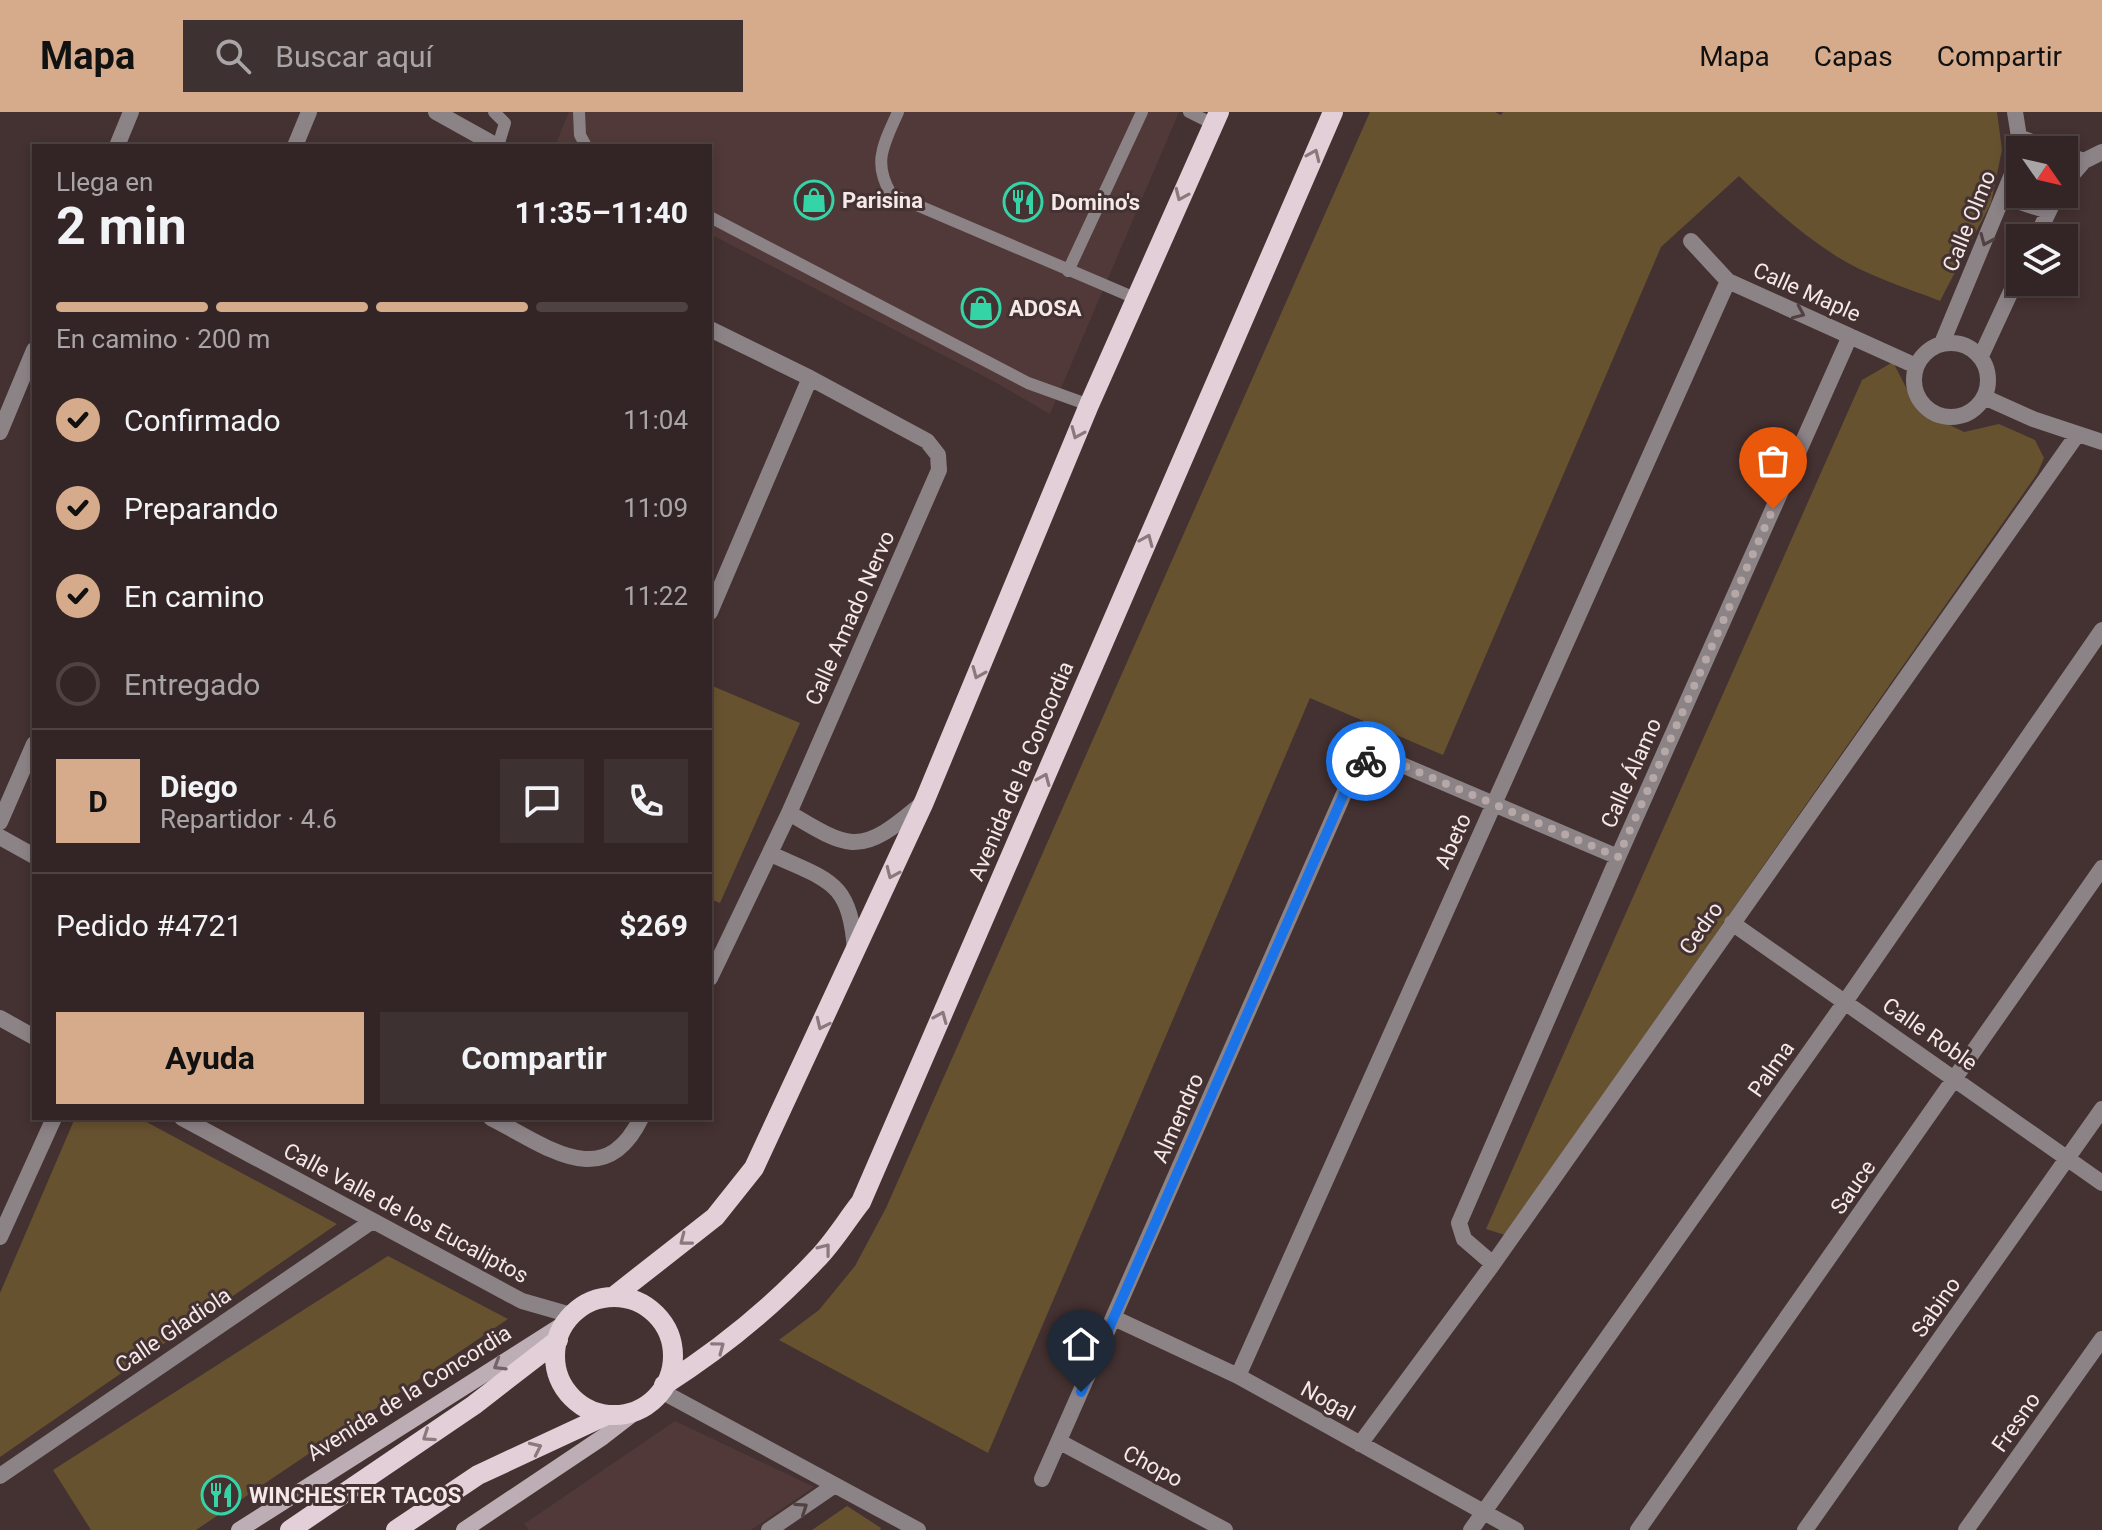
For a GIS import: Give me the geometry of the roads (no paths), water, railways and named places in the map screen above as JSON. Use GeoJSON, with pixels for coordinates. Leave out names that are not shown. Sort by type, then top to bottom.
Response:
{"type":"FeatureCollection","features":[{"type":"Feature","properties":{"kind":"main road","name":"Avenida de la Concordia"},"geometry":{"type":"LineString","coordinates":[[663,1388],[732,1337],[818,1259],[861,1202],[1333,112]]}},
{"type":"Feature","properties":{"kind":"main road"},"geometry":{"type":"LineString","coordinates":[[613,1297],[715,1217],[754,1168],[924,802],[1089,405],[1216,118]]}},
{"type":"Feature","properties":{"kind":"main road"},"geometry":{"type":"LineString","coordinates":[[597,1299],[631,1299],[648,1307],[662,1321],[671,1337],[673,1356],[670,1375],[663,1388],[638,1410],[607,1415],[588,1409],[571,1396],[560,1379],[555,1360],[565,1326],[597,1299]]}},
{"type":"Feature","properties":{"kind":"main road","name":"Avenida de la Concordia"},"geometry":{"type":"LineString","coordinates":[[290,1530],[474,1405],[565,1326]]}},
{"type":"Feature","properties":{"kind":"main road"},"geometry":{"type":"LineString","coordinates":[[396,1530],[478,1475],[607,1415]]}},
{"type":"Feature","properties":{"kind":"street"},"geometry":{"type":"LineString","coordinates":[[118,144],[131,112]]}},
{"type":"Feature","properties":{"kind":"street"},"geometry":{"type":"LineString","coordinates":[[296,144],[309,112]]}},
{"type":"Feature","properties":{"kind":"street","name":"Calle Olmo"},"geometry":{"type":"LineString","coordinates":[[2015,112],[2019,136]]}},
{"type":"Feature","properties":{"kind":"street"},"geometry":{"type":"LineString","coordinates":[[442,114],[472,140]]}},
{"type":"Feature","properties":{"kind":"street"},"geometry":{"type":"LineString","coordinates":[[2078,168],[2084,161],[2102,152]]}},
{"type":"Feature","properties":{"kind":"street"},"geometry":{"type":"LineString","coordinates":[[2078,159],[2084,161]]}},
{"type":"Feature","properties":{"kind":"street","name":"Calle Olmo"},"geometry":{"type":"LineString","coordinates":[[1942,343],[2006,192]]}},
{"type":"Feature","properties":{"kind":"street"},"geometry":{"type":"LineString","coordinates":[[2004,197],[2048,211]]}},
{"type":"Feature","properties":{"kind":"street"},"geometry":{"type":"LineString","coordinates":[[2042,224],[2050,208]]}},
{"type":"Feature","properties":{"kind":"street","name":"Calle Maple"},"geometry":{"type":"LineString","coordinates":[[1691,241],[1728,281],[1916,366]]}},
{"type":"Feature","properties":{"kind":"street","name":"Abeto"},"geometry":{"type":"LineString","coordinates":[[1238,1376],[1728,281]]}},
{"type":"Feature","properties":{"kind":"street"},"geometry":{"type":"LineString","coordinates":[[1981,356],[2009,296]]}},
{"type":"Feature","properties":{"kind":"street"},"geometry":{"type":"LineString","coordinates":[[712,330],[810,378],[712,607]]}},
{"type":"Feature","properties":{"kind":"street","name":"Calle Álamo"},"geometry":{"type":"LineString","coordinates":[[1493,1264],[1464,1239],[1459,1223],[1850,336]]}},
{"type":"Feature","properties":{"kind":"street"},"geometry":{"type":"LineString","coordinates":[[1942,343],[1959,343],[1981,356],[1989,383],[1977,407],[1954,418],[1930,411],[1920,402],[1915,391],[1916,366],[1931,348],[1942,343]]}},
{"type":"Feature","properties":{"kind":"street"},"geometry":{"type":"LineString","coordinates":[[1,424],[32,354]]}},
{"type":"Feature","properties":{"kind":"street","name":"Calle Amado Nervo"},"geometry":{"type":"LineString","coordinates":[[712,974],[771,854],[939,470],[938,455],[927,441],[810,378]]}},
{"type":"Feature","properties":{"kind":"street"},"geometry":{"type":"LineString","coordinates":[[1984,397],[2102,442]]}},
{"type":"Feature","properties":{"kind":"street","name":"Cedro"},"geometry":{"type":"LineString","coordinates":[[1360,1444],[1493,1264],[2077,435]]}},
{"type":"Feature","properties":{"kind":"street","name":"Palma"},"geometry":{"type":"LineString","coordinates":[[1471,1530],[1845,1002],[2102,630]]}},
{"type":"Feature","properties":{"kind":"street"},"geometry":{"type":"LineString","coordinates":[[0,822],[32,749]]}},
{"type":"Feature","properties":{"kind":"street","name":"Almendro"},"geometry":{"type":"LineString","coordinates":[[1042,1479],[1353,773],[1362,764],[1381,756],[1495,803]]}},
{"type":"Feature","properties":{"kind":"street"},"geometry":{"type":"LineString","coordinates":[[789,813],[853,842],[873,838],[924,802]]}},
{"type":"Feature","properties":{"kind":"street"},"geometry":{"type":"LineString","coordinates":[[1495,803],[1618,857]]}},
{"type":"Feature","properties":{"kind":"street"},"geometry":{"type":"LineString","coordinates":[[0,837],[32,855]]}},
{"type":"Feature","properties":{"kind":"street"},"geometry":{"type":"LineString","coordinates":[[771,854],[818,876],[840,892],[853,921],[856,954]]}},
{"type":"Feature","properties":{"kind":"street","name":"Sauce"},"geometry":{"type":"LineString","coordinates":[[1638,1530],[2102,868]]}},
{"type":"Feature","properties":{"kind":"street","name":"Calle Roble"},"geometry":{"type":"LineString","coordinates":[[1732,923],[2102,1183]]}},
{"type":"Feature","properties":{"kind":"street"},"geometry":{"type":"LineString","coordinates":[[0,1018],[32,1036]]}},
{"type":"Feature","properties":{"kind":"street","name":"Sabino"},"geometry":{"type":"LineString","coordinates":[[1805,1530],[2102,1109]]}},
{"type":"Feature","properties":{"kind":"street"},"geometry":{"type":"LineString","coordinates":[[0,1237],[53,1120]]}},
{"type":"Feature","properties":{"kind":"street"},"geometry":{"type":"LineString","coordinates":[[495,1120],[568,1156],[589,1161],[609,1156],[623,1146],[640,1120]]}},
{"type":"Feature","properties":{"kind":"street","name":"Calle Valle de los Eucaliptos"},"geometry":{"type":"LineString","coordinates":[[207,1124],[371,1222],[565,1326]]}},
{"type":"Feature","properties":{"kind":"street","name":"Calle Gladiola"},"geometry":{"type":"LineString","coordinates":[[0,1476],[371,1222]]}},
{"type":"Feature","properties":{"kind":"street","name":"Nogal"},"geometry":{"type":"LineString","coordinates":[[1114,1318],[1238,1376],[1516,1530]]}},
{"type":"Feature","properties":{"kind":"street","name":"Avenida de la Concordia"},"geometry":{"type":"LineString","coordinates":[[239,1530],[565,1326]]}},
{"type":"Feature","properties":{"kind":"street","name":"Fresno"},"geometry":{"type":"LineString","coordinates":[[1966,1530],[2102,1339]]}},
{"type":"Feature","properties":{"kind":"street"},"geometry":{"type":"LineString","coordinates":[[663,1388],[835,1485],[894,1524],[918,1530]]}},
{"type":"Feature","properties":{"kind":"street"},"geometry":{"type":"LineString","coordinates":[[464,1530],[638,1410]]}},
{"type":"Feature","properties":{"kind":"street","name":"Chopo"},"geometry":{"type":"LineString","coordinates":[[1060,1442],[1225,1530]]}},
{"type":"Feature","properties":{"kind":"street"},"geometry":{"type":"LineString","coordinates":[[769,1530],[835,1485]]}},
{"type":"Feature","properties":{"kind":"lane"},"geometry":{"type":"LineString","coordinates":[[494,112],[505,123],[498,144]]}},
{"type":"Feature","properties":{"kind":"lane"},"geometry":{"type":"LineString","coordinates":[[579,112],[580,135],[585,144]]}},
{"type":"Feature","properties":{"kind":"lane"},"geometry":{"type":"LineString","coordinates":[[898,112],[879,160],[882,180],[891,194],[1135,298]]}},
{"type":"Feature","properties":{"kind":"lane"},"geometry":{"type":"LineString","coordinates":[[1068,271],[1142,112]]}},
{"type":"Feature","properties":{"kind":"lane"},"geometry":{"type":"LineString","coordinates":[[1189,112],[1216,118]]}},
{"type":"Feature","properties":{"kind":"lane"},"geometry":{"type":"LineString","coordinates":[[712,218],[1028,383],[1089,405]]}},
{"type":"Feature","properties":{"kind":"place","name":"Parisina"},"geometry":{"type":"Point","coordinates":[814,200]}},
{"type":"Feature","properties":{"kind":"place","name":"Domino's"},"geometry":{"type":"Point","coordinates":[1023,202]}},
{"type":"Feature","properties":{"kind":"place","name":"ADOSA"},"geometry":{"type":"Point","coordinates":[981,308]}},
{"type":"Feature","properties":{"kind":"place","name":"WINCHESTER TACOS"},"geometry":{"type":"Point","coordinates":[221,1495]}}]}
